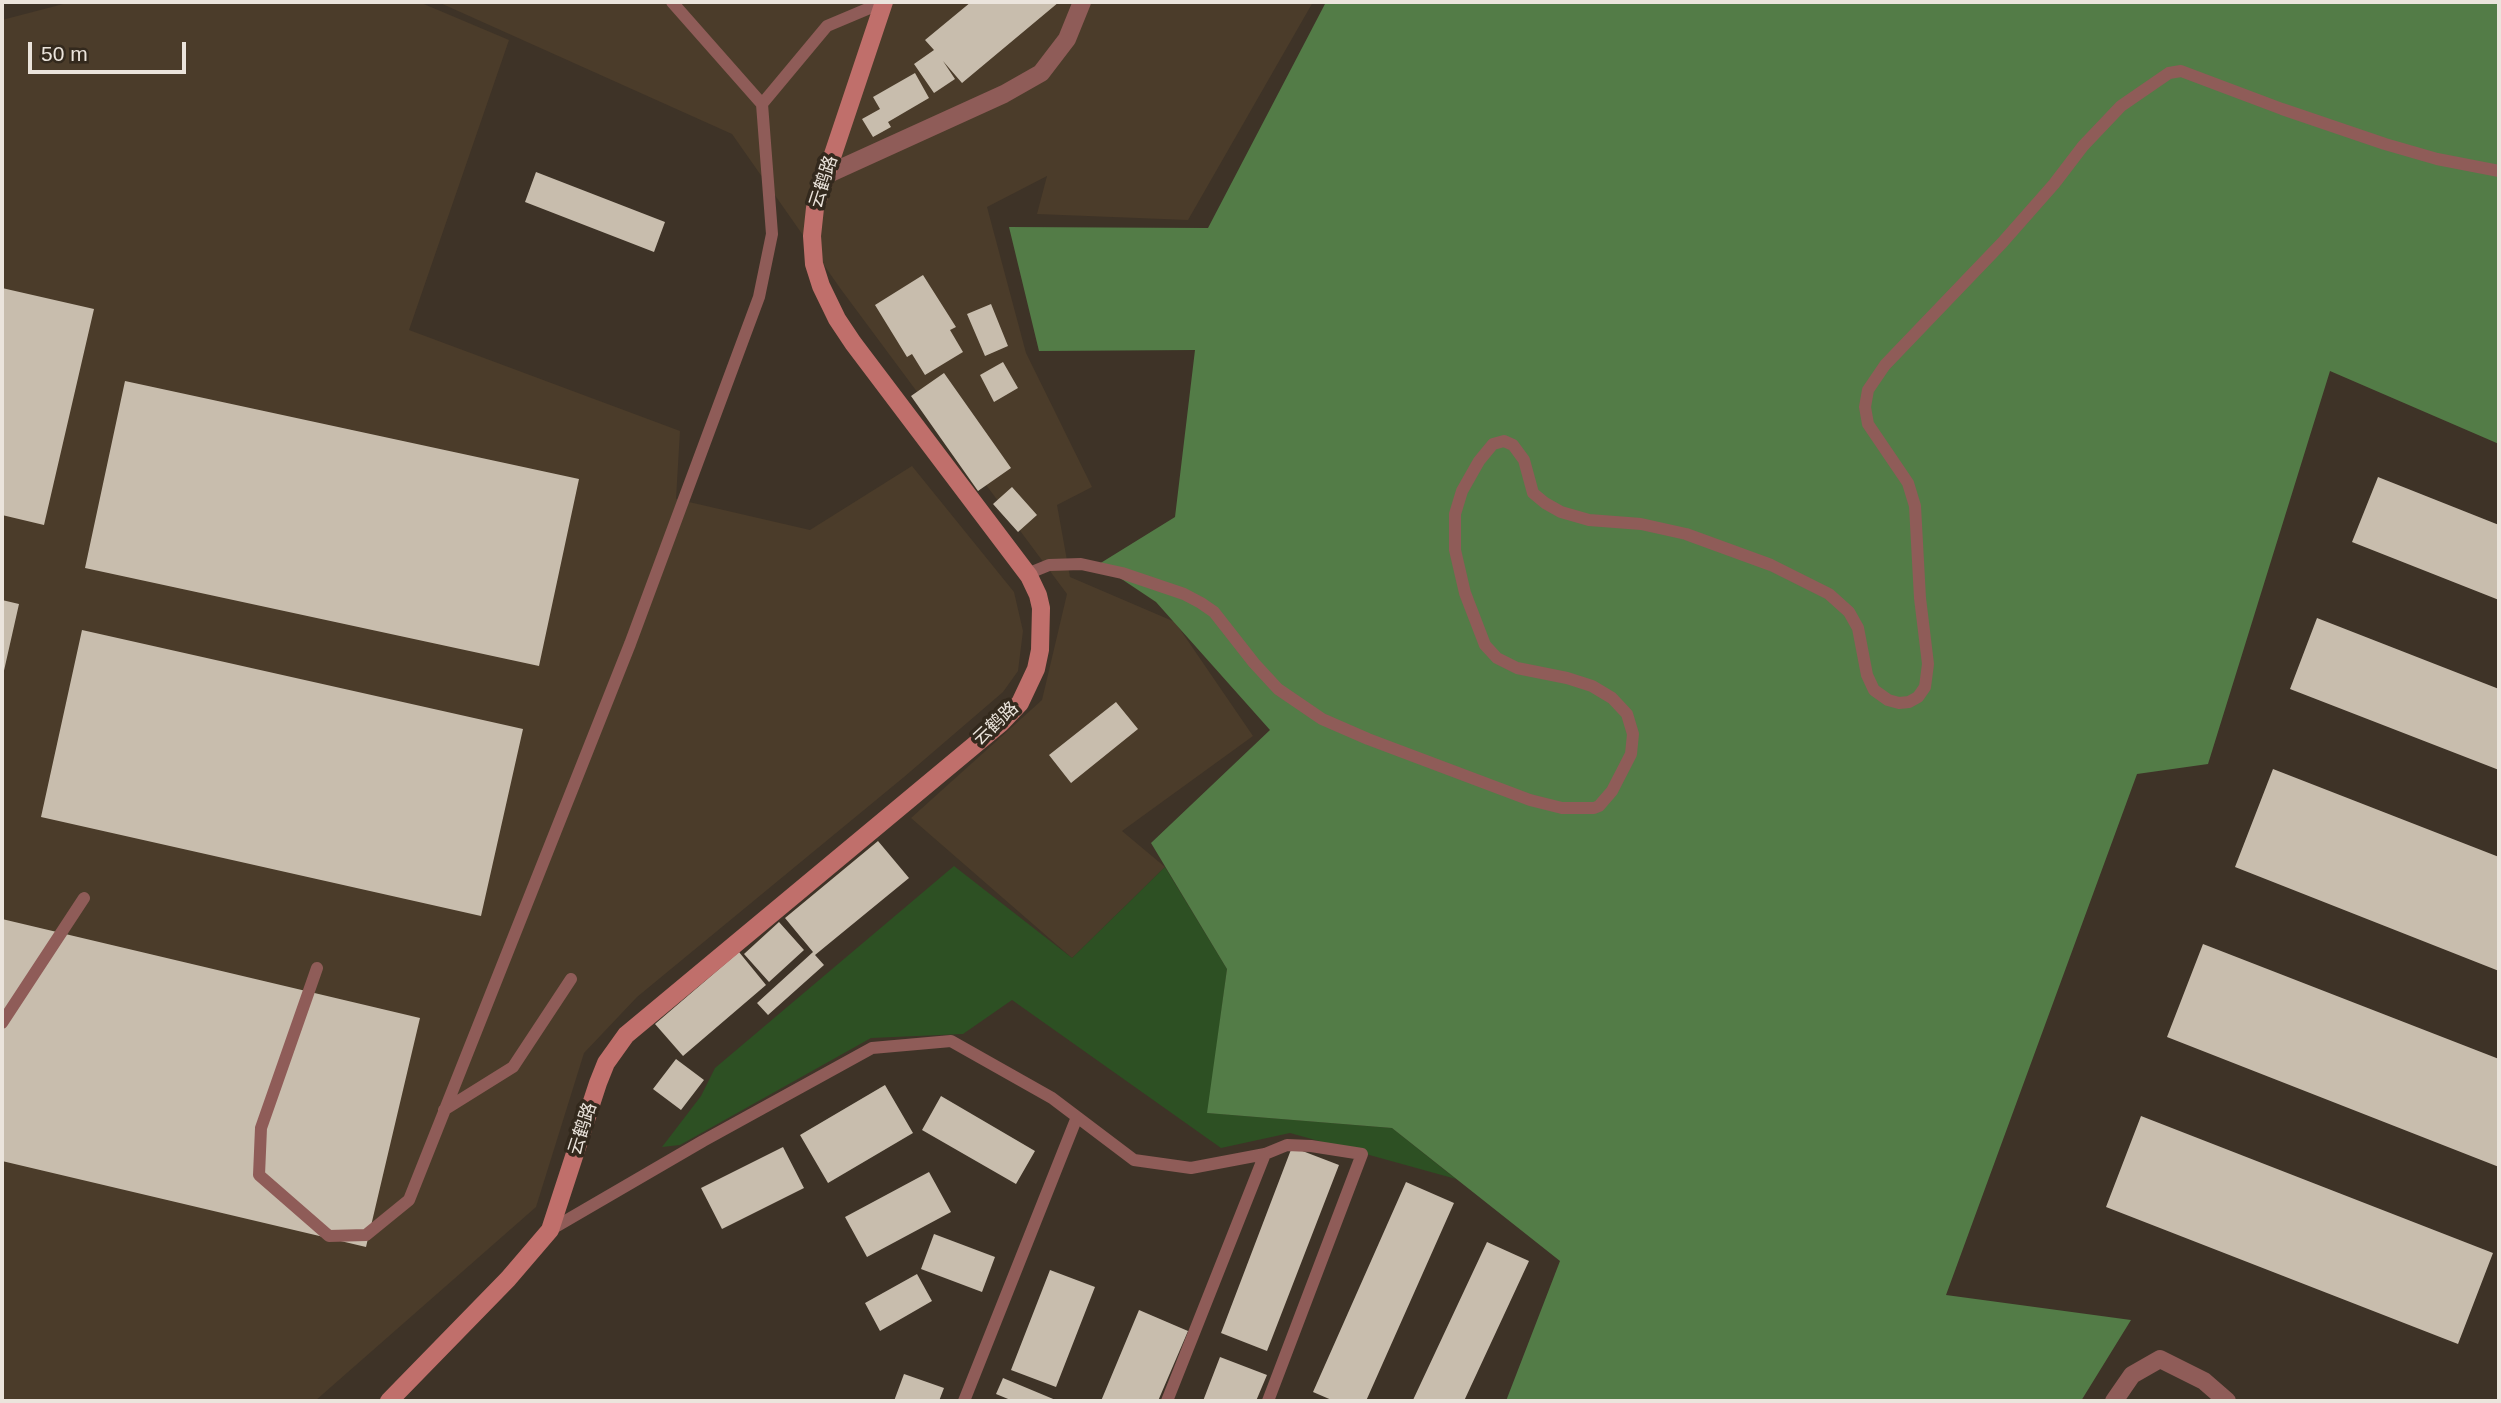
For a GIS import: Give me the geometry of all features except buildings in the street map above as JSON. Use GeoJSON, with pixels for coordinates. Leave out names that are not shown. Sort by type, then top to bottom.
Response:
{"type":"FeatureCollection","features":[{"type":"Feature","properties":{"kind":"street","name":"云鹤路"},"geometry":{"type":"LineString","coordinates":[[550,1230],[598,1083],[606,1063],[626,1035],[1001,723],[1020,703],[1030,686],[1040,650],[1041,608],[1038,595],[1027,574],[883,384],[838,319],[821,286],[814,264],[811,236],[815,208],[884,2]]}},
{"type":"Feature","properties":{"kind":"street"},"geometry":{"type":"LineString","coordinates":[[826,175],[1004,94],[1041,73],[1067,39],[1082,2]]}},
{"type":"Feature","properties":{"kind":"street"},"geometry":{"type":"LineString","coordinates":[[389,1401],[508,1279],[550,1230]]}},
{"type":"Feature","properties":{"kind":"street"},"geometry":{"type":"LineString","coordinates":[[2114,1401],[2132,1375],[2160,1359],[2204,1381],[2227,1401]]}},
{"type":"Feature","properties":{"kind":"lane"},"geometry":{"type":"LineString","coordinates":[[317,968],[261,1128],[260,1175],[329,1236],[366,1235],[409,1200],[630,644],[759,297],[772,234],[762,104],[672,2]]}},
{"type":"Feature","properties":{"kind":"lane"},"geometry":{"type":"LineString","coordinates":[[762,104],[827,26],[884,2]]}},
{"type":"Feature","properties":{"kind":"lane"},"geometry":{"type":"LineString","coordinates":[[1027,574],[1049,565],[1081,564],[1122,573],[1193,598],[1214,612],[1278,689],[1322,719],[1530,800],[1562,808],[1594,808],[1612,791],[1627,766],[1633,734],[1627,714],[1612,698],[1592,686],[1517,668],[1497,658],[1485,645],[1465,593],[1455,550],[1455,514],[1462,491],[1493,443],[1504,441],[1514,445],[1524,460],[1533,493],[1561,512],[1589,520],[1641,524],[1686,534],[1772,565],[1829,594],[1849,612],[1858,628],[1867,675],[1874,690],[1888,700],[1909,702],[1917,698],[1925,687],[1928,664],[1920,598],[1916,506],[1908,483],[1868,424],[1865,407],[1868,390],[1885,365],[2002,243],[2054,184],[2082,146],[2121,106],[2169,73],[2181,71],[2385,144],[2437,159],[2499,171]]}},
{"type":"Feature","properties":{"kind":"lane"},"geometry":{"type":"LineString","coordinates":[[2,1023],[84,898]]}},
{"type":"Feature","properties":{"kind":"lane"},"geometry":{"type":"LineString","coordinates":[[444,1110],[513,1067],[571,979]]}},
{"type":"Feature","properties":{"kind":"lane"},"geometry":{"type":"LineString","coordinates":[[550,1230],[703,1141],[872,1048],[951,1041],[1052,1098],[1134,1160],[1191,1168],[1265,1154],[1287,1145],[1363,1154],[1268,1401]]}},
{"type":"Feature","properties":{"kind":"lane"},"geometry":{"type":"LineString","coordinates":[[964,1401],[1077,1117]]}},
{"type":"Feature","properties":{"kind":"lane"},"geometry":{"type":"LineString","coordinates":[[1167,1401],[1265,1154]]}},
{"type":"Feature","properties":{"kind":"shaded area"},"geometry":{"type":"Polygon","coordinates":[[[71,2],[419,2],[509,40],[409,330],[680,431],[676,499],[810,530],[912,466],[1014,592],[1023,631],[1018,671],[1003,692],[637,997],[584,1053],[536,1207],[315,1401],[2,1401],[2,20],[71,2]]]}},
{"type":"Feature","properties":{"kind":"shaded area"},"geometry":{"type":"Polygon","coordinates":[[[438,2],[1313,2],[1188,220],[1037,214],[1047,176],[987,207],[1026,353],[1092,487],[1057,505],[1070,577],[1175,622],[1253,736],[1122,831],[1165,867],[1072,958],[911,818],[1042,700],[1067,594],[840,288],[732,134],[438,2]]]}},
{"type":"Feature","properties":{"kind":"green space"},"geometry":{"type":"Polygon","coordinates":[[[1326,2],[2499,2],[2499,444],[2330,371],[2208,764],[2137,774],[1946,1295],[2131,1320],[2081,1401],[1506,1401],[1560,1261],[1392,1128],[1207,1113],[1227,969],[1151,843],[1270,730],[1156,602],[1099,564],[1175,517],[1195,350],[1039,351],[1009,227],[1208,228],[1326,2]]]}},
{"type":"Feature","properties":{"kind":"green space"},"geometry":{"type":"Polygon","coordinates":[[[954,866],[1072,958],[1165,867],[1227,969],[1208,1113],[1392,1128],[1456,1179],[1290,1133],[1221,1148],[1012,1000],[963,1034],[871,1038],[680,1145],[662,1147],[701,1096],[715,1068],[954,866]]]}}]}
